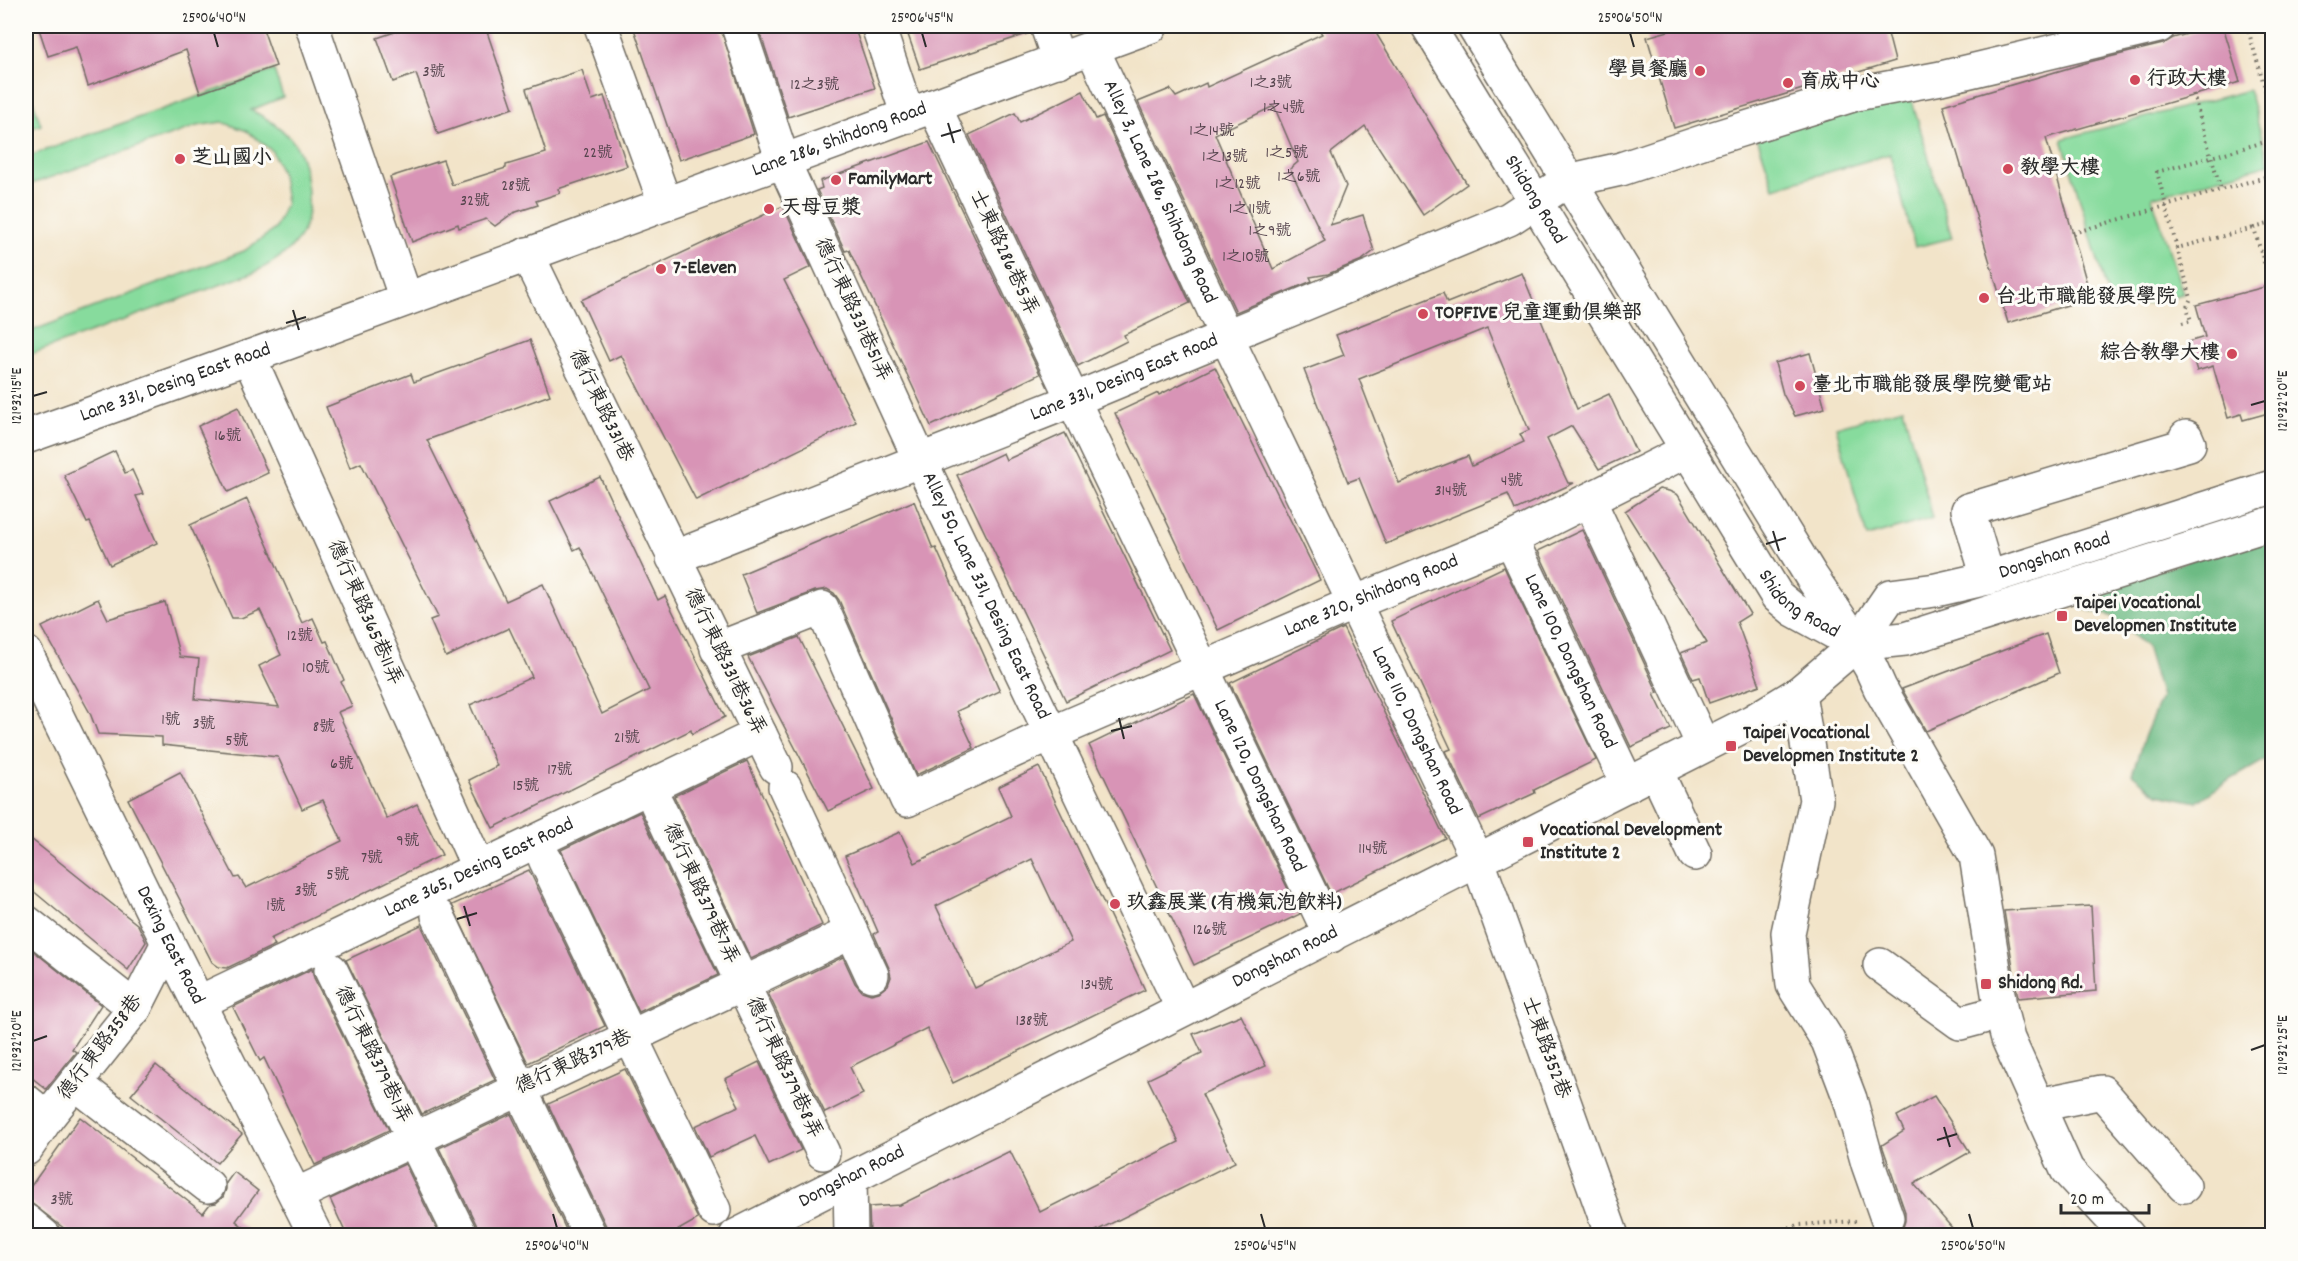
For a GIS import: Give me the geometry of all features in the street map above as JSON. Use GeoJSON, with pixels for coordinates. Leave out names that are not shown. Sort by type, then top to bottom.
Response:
{"type":"FeatureCollection","features":[{"type":"Feature","properties":{"kind":"street"},"geometry":{"type":"LineString","coordinates":[[312,26],[406,299]]}},
{"type":"Feature","properties":{"kind":"street"},"geometry":{"type":"LineString","coordinates":[[601,26],[665,203]]}},
{"type":"Feature","properties":{"kind":"street","name":"德行東路331巷51弄"},"geometry":{"type":"LineString","coordinates":[[738,26],[783,161],[920,460]]}},
{"type":"Feature","properties":{"kind":"street","name":"士東路286巷5弄"},"geometry":{"type":"LineString","coordinates":[[878,26],[1073,400],[1203,669]]}},
{"type":"Feature","properties":{"kind":"street"},"geometry":{"type":"LineString","coordinates":[[1047,26],[1059,60]]}},
{"type":"Feature","properties":{"kind":"street","name":"Lane 286, Shihdong Road"},"geometry":{"type":"LineString","coordinates":[[527,254],[1151,26]]}},
{"type":"Feature","properties":{"kind":"street","name":"Shidong Road"},"geometry":{"type":"LineString","coordinates":[[1428,26],[1777,596],[1794,610],[1857,644]]}},
{"type":"Feature","properties":{"kind":"street","name":"Shidong Road"},"geometry":{"type":"LineString","coordinates":[[1474,26],[1811,576],[1857,644]]}},
{"type":"Feature","properties":{"kind":"street","name":"Lane 331, Desing East Road"},"geometry":{"type":"LineString","coordinates":[[673,558],[1073,400],[1509,219],[1567,181],[1621,168],[1857,94],[1941,78],[2159,26]]}},
{"type":"Feature","properties":{"kind":"street","name":"Alley 3, Lane 286, Shihdong Road"},"geometry":{"type":"LineString","coordinates":[[1092,48],[1354,603]]}},
{"type":"Feature","properties":{"kind":"street","name":"Lane 331, Desing East Road"},"geometry":{"type":"LineString","coordinates":[[26,437],[527,254]]}},
{"type":"Feature","properties":{"kind":"street","name":"德行東路331巷"},"geometry":{"type":"LineString","coordinates":[[527,254],[673,558]]}},
{"type":"Feature","properties":{"kind":"street","name":"德行東路365巷11弄"},"geometry":{"type":"LineString","coordinates":[[249,357],[479,869]]}},
{"type":"Feature","properties":{"kind":"street"},"geometry":{"type":"LineString","coordinates":[[1988,578],[1968,510],[2189,444],[2186,437]]}},
{"type":"Feature","properties":{"kind":"street","name":"Lane 320, Shihdong Road"},"geometry":{"type":"LineString","coordinates":[[717,649],[822,608],[907,800],[1050,734],[1354,603],[1511,539],[1688,450]]}},
{"type":"Feature","properties":{"kind":"street","name":"Alley 50, Lane 331, Desing East Road"},"geometry":{"type":"LineString","coordinates":[[920,460],[1183,1010]]}},
{"type":"Feature","properties":{"kind":"street","name":"Dongshan Road"},"geometry":{"type":"LineString","coordinates":[[736,1236],[1753,722],[1799,693],[1857,644],[1890,596],[1936,590],[1988,578],[2272,487]]}},
{"type":"Feature","properties":{"kind":"street"},"geometry":{"type":"LineString","coordinates":[[1589,500],[1704,745]]}},
{"type":"Feature","properties":{"kind":"street","name":"Dongshan Road"},"geometry":{"type":"LineString","coordinates":[[1857,644],[1905,639],[2272,523]]}},
{"type":"Feature","properties":{"kind":"street","name":"Lane 100, Dongshan Road"},"geometry":{"type":"LineString","coordinates":[[1511,539],[1642,778],[1695,854]]}},
{"type":"Feature","properties":{"kind":"street","name":"德行東路331巷36弄"},"geometry":{"type":"LineString","coordinates":[[673,558],[760,734],[852,932]]}},
{"type":"Feature","properties":{"kind":"street","name":"Lane 110, Dongshan Road"},"geometry":{"type":"LineString","coordinates":[[1354,603],[1478,861]]}},
{"type":"Feature","properties":{"kind":"street"},"geometry":{"type":"LineString","coordinates":[[1857,644],[1976,856],[2001,1012],[2008,1039],[2067,1170],[2128,1236]]}},
{"type":"Feature","properties":{"kind":"street","name":"Dexing East Road"},"geometry":{"type":"LineString","coordinates":[[26,653],[168,943],[316,1236]]}},
{"type":"Feature","properties":{"kind":"street","name":"Lane 120, Dongshan Road"},"geometry":{"type":"LineString","coordinates":[[1203,669],[1331,936]]}},
{"type":"Feature","properties":{"kind":"street"},"geometry":{"type":"LineString","coordinates":[[1799,693],[1816,800],[1788,933],[1793,986],[1828,1041],[1850,1100],[1868,1164],[1887,1218]]}},
{"type":"Feature","properties":{"kind":"street","name":"Lane 365, Desing East Road"},"geometry":{"type":"LineString","coordinates":[[198,1003],[760,734]]}},
{"type":"Feature","properties":{"kind":"street","name":"德行東路379巷7弄"},"geometry":{"type":"LineString","coordinates":[[657,804],[742,984]]}},
{"type":"Feature","properties":{"kind":"street"},"geometry":{"type":"LineString","coordinates":[[545,859],[714,1210]]}},
{"type":"Feature","properties":{"kind":"street","name":"士東路352巷"},"geometry":{"type":"LineString","coordinates":[[1478,861],[1612,1236]]}},
{"type":"Feature","properties":{"kind":"street"},"geometry":{"type":"LineString","coordinates":[[438,916],[590,1236]]}},
{"type":"Feature","properties":{"kind":"street"},"geometry":{"type":"LineString","coordinates":[[26,922],[135,1008]]}},
{"type":"Feature","properties":{"kind":"street"},"geometry":{"type":"LineString","coordinates":[[852,932],[872,975]]}},
{"type":"Feature","properties":{"kind":"street","name":"德行東路379巷"},"geometry":{"type":"LineString","coordinates":[[296,1195],[852,932]]}},
{"type":"Feature","properties":{"kind":"street","name":"德行東路358巷"},"geometry":{"type":"LineString","coordinates":[[26,1149],[36,1109],[75,1083],[135,1008],[168,943]]}},
{"type":"Feature","properties":{"kind":"street"},"geometry":{"type":"LineString","coordinates":[[1880,965],[1960,1023],[2001,1012]]}},
{"type":"Feature","properties":{"kind":"street","name":"德行東路379巷1弄"},"geometry":{"type":"LineString","coordinates":[[331,970],[461,1236]]}},
{"type":"Feature","properties":{"kind":"street","name":"德行東路379巷8弄"},"geometry":{"type":"LineString","coordinates":[[742,984],[823,1153]]}},
{"type":"Feature","properties":{"kind":"street"},"geometry":{"type":"LineString","coordinates":[[75,1083],[208,1186]]}},
{"type":"Feature","properties":{"kind":"street"},"geometry":{"type":"LineString","coordinates":[[2038,1105],[2102,1092],[2184,1186]]}},
{"type":"Feature","properties":{"kind":"street"},"geometry":{"type":"LineString","coordinates":[[850,1178],[851,1236]]}},
{"type":"Feature","properties":{"kind":"street"},"geometry":{"type":"LineString","coordinates":[[26,1221],[44,1236]]}},
{"type":"Feature","properties":{"kind":"path"},"geometry":{"type":"LineString","coordinates":[[2247,26],[2272,112]]}},
{"type":"Feature","properties":{"kind":"path"},"geometry":{"type":"LineString","coordinates":[[2193,94],[2221,190]]}},
{"type":"Feature","properties":{"kind":"path"},"geometry":{"type":"LineString","coordinates":[[2182,323],[2191,321],[2187,307],[2191,298],[2157,172],[2272,140]]}},
{"type":"Feature","properties":{"kind":"path"},"geometry":{"type":"LineString","coordinates":[[2073,232],[2272,175]]}},
{"type":"Feature","properties":{"kind":"path"},"geometry":{"type":"LineString","coordinates":[[2177,248],[2272,223]]}},
{"type":"Feature","properties":{"kind":"path"},"geometry":{"type":"LineString","coordinates":[[2254,228],[2271,286]]}},
{"type":"Feature","properties":{"kind":"path"},"geometry":{"type":"LineString","coordinates":[[1754,1236],[1799,1225],[1887,1218]]}},
{"type":"Feature","properties":{"kind":"green space"},"geometry":{"type":"Polygon","coordinates":[[[274,70],[283,97],[251,110],[271,121],[292,140],[302,161],[308,195],[308,211],[306,224],[293,246],[255,272],[26,356],[26,333],[244,251],[275,229],[286,203],[282,175],[272,151],[247,131],[222,122],[197,126],[26,186],[26,157],[274,70]]]}},
{"type":"Feature","properties":{"kind":"green space"},"geometry":{"type":"Polygon","coordinates":[[[26,80],[41,125],[26,130],[26,80]]]}},
{"type":"Feature","properties":{"kind":"green space"},"geometry":{"type":"Polygon","coordinates":[[[1908,87],[1952,238],[1915,247],[1890,154],[1774,188],[1755,131],[1908,87]]]}},
{"type":"Feature","properties":{"kind":"green space"},"geometry":{"type":"Polygon","coordinates":[[[2249,90],[2269,164],[2152,197],[2183,294],[2113,312],[2062,139],[2249,90]]]}},
{"type":"Feature","properties":{"kind":"green space"},"geometry":{"type":"Polygon","coordinates":[[[1903,408],[1933,518],[1867,537],[1836,427],[1903,408]]]}},
{"type":"Feature","properties":{"kind":"green space"},"geometry":{"type":"Polygon","coordinates":[[[2272,535],[2272,756],[2197,802],[2158,794],[2132,774],[2161,697],[2146,646],[2111,616],[2085,609],[2078,595],[2272,535]]]}},
{"type":"Feature","properties":{"kind":"building"},"geometry":{"type":"Polygon","coordinates":[[[38,26],[262,26],[276,66],[200,93],[186,50],[88,86],[76,47],[48,56],[38,26]]]}},
{"type":"Feature","properties":{"kind":"building"},"geometry":{"type":"Polygon","coordinates":[[[412,26],[485,26],[513,108],[438,134],[416,74],[393,82],[377,38],[412,26]]]}},
{"type":"Feature","properties":{"kind":"building"},"geometry":{"type":"Polygon","coordinates":[[[633,26],[720,26],[754,134],[679,160],[633,26]]]}},
{"type":"Feature","properties":{"kind":"building"},"geometry":{"type":"Polygon","coordinates":[[[758,26],[854,26],[875,88],[788,117],[758,26]]]}},
{"type":"Feature","properties":{"kind":"building"},"geometry":{"type":"Polygon","coordinates":[[[905,26],[1029,26],[1030,33],[920,69],[905,26]]]}},
{"type":"Feature","properties":{"kind":"building"},"geometry":{"type":"Polygon","coordinates":[[[1317,26],[1365,26],[1376,33],[1467,184],[1423,215],[1365,126],[1331,153],[1346,186],[1330,225],[1363,215],[1374,251],[1362,260],[1328,274],[1310,277],[1312,281],[1236,312],[1138,102],[1170,89],[1176,97],[1206,83],[1207,87],[1322,34],[1317,26]],[[1274,106],[1215,134],[1273,269],[1325,241],[1290,169],[1298,162],[1274,106]]]}},
{"type":"Feature","properties":{"kind":"building"},"geometry":{"type":"Polygon","coordinates":[[[1686,26],[1886,26],[1895,61],[1674,128],[1647,37],[1686,26]]]}},
{"type":"Feature","properties":{"kind":"building","name":"教學大樓"},"geometry":{"type":"Polygon","coordinates":[[[2215,26],[2223,26],[2240,82],[2046,138],[2091,298],[2008,323],[1943,105],[2089,62],[2163,44],[2173,38],[2215,26]]]}},
{"type":"Feature","properties":{"kind":"building"},"geometry":{"type":"Polygon","coordinates":[[[582,70],[592,100],[604,96],[627,166],[558,189],[560,193],[536,201],[538,205],[513,213],[495,226],[486,219],[459,228],[458,224],[412,242],[390,177],[443,160],[452,185],[546,153],[526,89],[582,70]]]}},
{"type":"Feature","properties":{"kind":"building"},"geometry":{"type":"Polygon","coordinates":[[[1083,91],[1096,119],[1103,116],[1190,303],[1124,335],[1127,341],[1078,366],[969,135],[1015,113],[1020,122],[1083,91]]]}},
{"type":"Feature","properties":{"kind":"building"},"geometry":{"type":"Polygon","coordinates":[[[929,142],[1040,374],[931,426],[849,250],[845,251],[817,190],[822,188],[820,181],[929,142]]]}},
{"type":"Feature","properties":{"kind":"building"},"geometry":{"type":"Polygon","coordinates":[[[783,206],[811,267],[784,280],[856,422],[696,500],[621,355],[609,361],[581,300],[783,206]]]}},
{"type":"Feature","properties":{"kind":"building"},"geometry":{"type":"Polygon","coordinates":[[[1522,273],[1577,409],[1609,394],[1636,452],[1599,469],[1572,426],[1547,439],[1568,483],[1574,483],[1515,510],[1508,494],[1386,544],[1359,478],[1348,482],[1304,370],[1344,355],[1336,335],[1443,293],[1447,303],[1522,273]],[[1487,328],[1359,379],[1399,483],[1468,456],[1472,466],[1524,442],[1520,434],[1529,430],[1487,328]]]}},
{"type":"Feature","properties":{"kind":"building","name":"綜合教學大樓"},"geometry":{"type":"Polygon","coordinates":[[[2272,285],[2272,412],[2243,420],[2241,414],[2228,418],[2213,366],[2197,371],[2188,342],[2205,337],[2196,305],[2272,285]]]}},
{"type":"Feature","properties":{"kind":"building"},"geometry":{"type":"Polygon","coordinates":[[[530,340],[550,395],[427,440],[506,601],[543,584],[602,714],[649,690],[580,547],[574,550],[550,501],[600,477],[658,600],[665,596],[725,717],[692,734],[691,730],[493,828],[469,780],[497,766],[470,705],[532,677],[509,628],[446,657],[430,620],[438,617],[361,463],[350,468],[326,407],[411,374],[414,382],[530,340]]]}},
{"type":"Feature","properties":{"kind":"building","name":"臺北市職能發展學院變電站"},"geometry":{"type":"Polygon","coordinates":[[[1810,353],[1825,408],[1795,416],[1783,394],[1775,363],[1810,353]]]}},
{"type":"Feature","properties":{"kind":"building"},"geometry":{"type":"Polygon","coordinates":[[[1215,367],[1320,580],[1218,630],[1115,413],[1158,393],[1159,395],[1215,367]]]}},
{"type":"Feature","properties":{"kind":"building"},"geometry":{"type":"Polygon","coordinates":[[[238,407],[268,473],[228,492],[198,426],[238,407]]]}},
{"type":"Feature","properties":{"kind":"building"},"geometry":{"type":"Polygon","coordinates":[[[1065,433],[1170,650],[1066,701],[957,475],[1003,453],[1006,460],[1065,433]]]}},
{"type":"Feature","properties":{"kind":"building"},"geometry":{"type":"Polygon","coordinates":[[[115,451],[125,473],[132,470],[143,494],[136,496],[157,543],[110,565],[64,475],[115,451]]]}},
{"type":"Feature","properties":{"kind":"building"},"geometry":{"type":"Polygon","coordinates":[[[1659,489],[1678,495],[1750,614],[1737,622],[1760,685],[1709,703],[1700,677],[1693,679],[1681,653],[1707,643],[1625,511],[1659,489]]]}},
{"type":"Feature","properties":{"kind":"building"},"geometry":{"type":"Polygon","coordinates":[[[247,499],[302,623],[313,618],[324,642],[327,641],[344,680],[341,682],[352,706],[338,712],[387,819],[417,804],[442,855],[270,939],[275,945],[227,968],[219,967],[212,962],[128,799],[180,772],[235,878],[239,877],[246,888],[342,841],[323,800],[302,809],[278,757],[162,745],[162,737],[98,734],[90,713],[42,627],[98,599],[108,619],[165,602],[180,657],[199,659],[195,699],[279,707],[259,666],[281,655],[260,610],[241,618],[232,618],[190,525],[247,499]]]}},
{"type":"Feature","properties":{"kind":"building"},"geometry":{"type":"Polygon","coordinates":[[[914,501],[933,549],[936,548],[1000,691],[957,711],[974,748],[916,775],[834,593],[827,589],[815,591],[757,613],[741,574],[914,501]]]}},
{"type":"Feature","properties":{"kind":"building"},"geometry":{"type":"Polygon","coordinates":[[[1582,530],[1658,693],[1654,694],[1671,729],[1631,747],[1538,551],[1582,530]]]}},
{"type":"Feature","properties":{"kind":"building"},"geometry":{"type":"Polygon","coordinates":[[[1504,567],[1596,760],[1534,790],[1535,793],[1479,819],[1446,751],[1451,749],[1391,621],[1504,567]]]}},
{"type":"Feature","properties":{"kind":"building"},"geometry":{"type":"Polygon","coordinates":[[[1343,628],[1445,838],[1331,894],[1230,683],[1343,628]]]}},
{"type":"Feature","properties":{"kind":"building"},"geometry":{"type":"Polygon","coordinates":[[[2046,634],[2059,673],[1926,731],[1902,689],[2046,634]]]}},
{"type":"Feature","properties":{"kind":"building"},"geometry":{"type":"Polygon","coordinates":[[[799,637],[874,789],[828,811],[748,657],[799,637]]]}},
{"type":"Feature","properties":{"kind":"building"},"geometry":{"type":"Polygon","coordinates":[[[1194,694],[1300,914],[1194,965],[1089,745],[1194,694]]]}},
{"type":"Feature","properties":{"kind":"building"},"geometry":{"type":"Polygon","coordinates":[[[747,761],[822,925],[751,959],[674,796],[747,761]]]}},
{"type":"Feature","properties":{"kind":"building"},"geometry":{"type":"Polygon","coordinates":[[[1039,767],[1145,990],[953,1083],[927,1028],[850,1067],[863,1094],[825,1113],[768,993],[843,957],[855,983],[862,991],[871,994],[879,992],[888,985],[891,977],[874,934],[878,932],[845,856],[900,832],[915,863],[1011,816],[998,787],[1039,767]],[[1032,859],[936,906],[975,988],[1071,942],[1032,859]]]}},
{"type":"Feature","properties":{"kind":"building"},"geometry":{"type":"Polygon","coordinates":[[[640,812],[718,975],[639,1012],[561,850],[640,812]]]}},
{"type":"Feature","properties":{"kind":"building"},"geometry":{"type":"Polygon","coordinates":[[[26,835],[138,925],[146,942],[128,970],[26,885],[26,835]]]}},
{"type":"Feature","properties":{"kind":"building"},"geometry":{"type":"Polygon","coordinates":[[[529,870],[605,1026],[528,1063],[452,905],[529,870]]]}},
{"type":"Feature","properties":{"kind":"building"},"geometry":{"type":"Polygon","coordinates":[[[2091,906],[2096,991],[2018,998],[2004,911],[2091,906]]]}},
{"type":"Feature","properties":{"kind":"building"},"geometry":{"type":"Polygon","coordinates":[[[421,925],[495,1080],[422,1114],[346,960],[421,925]]]}},
{"type":"Feature","properties":{"kind":"building"},"geometry":{"type":"Polygon","coordinates":[[[26,945],[101,1005],[72,1049],[76,1052],[46,1089],[26,1073],[26,945]]]}},
{"type":"Feature","properties":{"kind":"building"},"geometry":{"type":"Polygon","coordinates":[[[312,969],[314,978],[389,1130],[315,1165],[264,1058],[260,1061],[233,1007],[312,969]]]}},
{"type":"Feature","properties":{"kind":"building"},"geometry":{"type":"Polygon","coordinates":[[[1241,1015],[1266,1066],[1202,1094],[1235,1162],[1086,1236],[870,1236],[869,1207],[900,1205],[1010,1151],[1040,1212],[1179,1142],[1148,1079],[1202,1053],[1193,1034],[1241,1015]]]}},
{"type":"Feature","properties":{"kind":"building"},"geometry":{"type":"Polygon","coordinates":[[[759,1062],[801,1150],[769,1165],[755,1136],[709,1157],[695,1126],[739,1106],[725,1079],[759,1062]]]}},
{"type":"Feature","properties":{"kind":"building"},"geometry":{"type":"Polygon","coordinates":[[[156,1065],[242,1134],[217,1163],[131,1095],[156,1065]]]}},
{"type":"Feature","properties":{"kind":"building"},"geometry":{"type":"Polygon","coordinates":[[[625,1069],[698,1219],[668,1236],[608,1236],[607,1228],[548,1104],[625,1069]]]}},
{"type":"Feature","properties":{"kind":"building"},"geometry":{"type":"Polygon","coordinates":[[[1934,1096],[1970,1152],[1914,1184],[1959,1236],[1894,1236],[1902,1230],[1905,1212],[1882,1145],[1904,1131],[1897,1116],[1934,1096]]]}},
{"type":"Feature","properties":{"kind":"building"},"geometry":{"type":"Polygon","coordinates":[[[511,1114],[569,1236],[479,1236],[478,1228],[439,1148],[511,1114]]]}},
{"type":"Feature","properties":{"kind":"building"},"geometry":{"type":"Polygon","coordinates":[[[80,1117],[203,1213],[210,1204],[216,1203],[223,1197],[226,1183],[234,1172],[258,1191],[236,1221],[255,1236],[74,1236],[26,1199],[26,1193],[80,1117]]]}},
{"type":"Feature","properties":{"kind":"building"},"geometry":{"type":"Polygon","coordinates":[[[405,1164],[440,1236],[347,1236],[330,1199],[405,1164]]]}},
{"type":"Feature","properties":{"kind":"place","name":"學員餐廳"},"geometry":{"type":"Point","coordinates":[1700,71]}},
{"type":"Feature","properties":{"kind":"place","name":"行政大樓"},"geometry":{"type":"Point","coordinates":[2135,80]}},
{"type":"Feature","properties":{"kind":"place","name":"育成中心"},"geometry":{"type":"Point","coordinates":[1788,83]}},
{"type":"Feature","properties":{"kind":"place","name":"芝山國小"},"geometry":{"type":"Point","coordinates":[180,159]}},
{"type":"Feature","properties":{"kind":"place","name":"教學大樓"},"geometry":{"type":"Point","coordinates":[2008,169]}},
{"type":"Feature","properties":{"kind":"place","name":"FamilyMart"},"geometry":{"type":"Point","coordinates":[836,180]}},
{"type":"Feature","properties":{"kind":"place","name":"天母豆漿"},"geometry":{"type":"Point","coordinates":[769,209]}},
{"type":"Feature","properties":{"kind":"place","name":"7-Eleven"},"geometry":{"type":"Point","coordinates":[661,269]}},
{"type":"Feature","properties":{"kind":"place","name":"台北市職能發展學院"},"geometry":{"type":"Point","coordinates":[1984,298]}},
{"type":"Feature","properties":{"kind":"place","name":"TOPFIVE 兒童運動俱樂部"},"geometry":{"type":"Point","coordinates":[1423,314]}},
{"type":"Feature","properties":{"kind":"place","name":"綜合教學大樓"},"geometry":{"type":"Point","coordinates":[2232,354]}},
{"type":"Feature","properties":{"kind":"place","name":"臺北市職能發展學院變電站"},"geometry":{"type":"Point","coordinates":[1800,386]}},
{"type":"Feature","properties":{"kind":"place","name":"Taipei Vocational Developmen Institute"},"geometry":{"type":"Point","coordinates":[2062,616]}},
{"type":"Feature","properties":{"kind":"place","name":"Taipei Vocational Developmen Institute 2"},"geometry":{"type":"Point","coordinates":[1731,746]}},
{"type":"Feature","properties":{"kind":"place","name":"Vocational Development Institute 2"},"geometry":{"type":"Point","coordinates":[1528,842]}},
{"type":"Feature","properties":{"kind":"place","name":"玖鑫展業 (有機氣泡飲料)"},"geometry":{"type":"Point","coordinates":[1115,904]}},
{"type":"Feature","properties":{"kind":"place","name":"Shidong Rd."},"geometry":{"type":"Point","coordinates":[1986,984]}}]}
